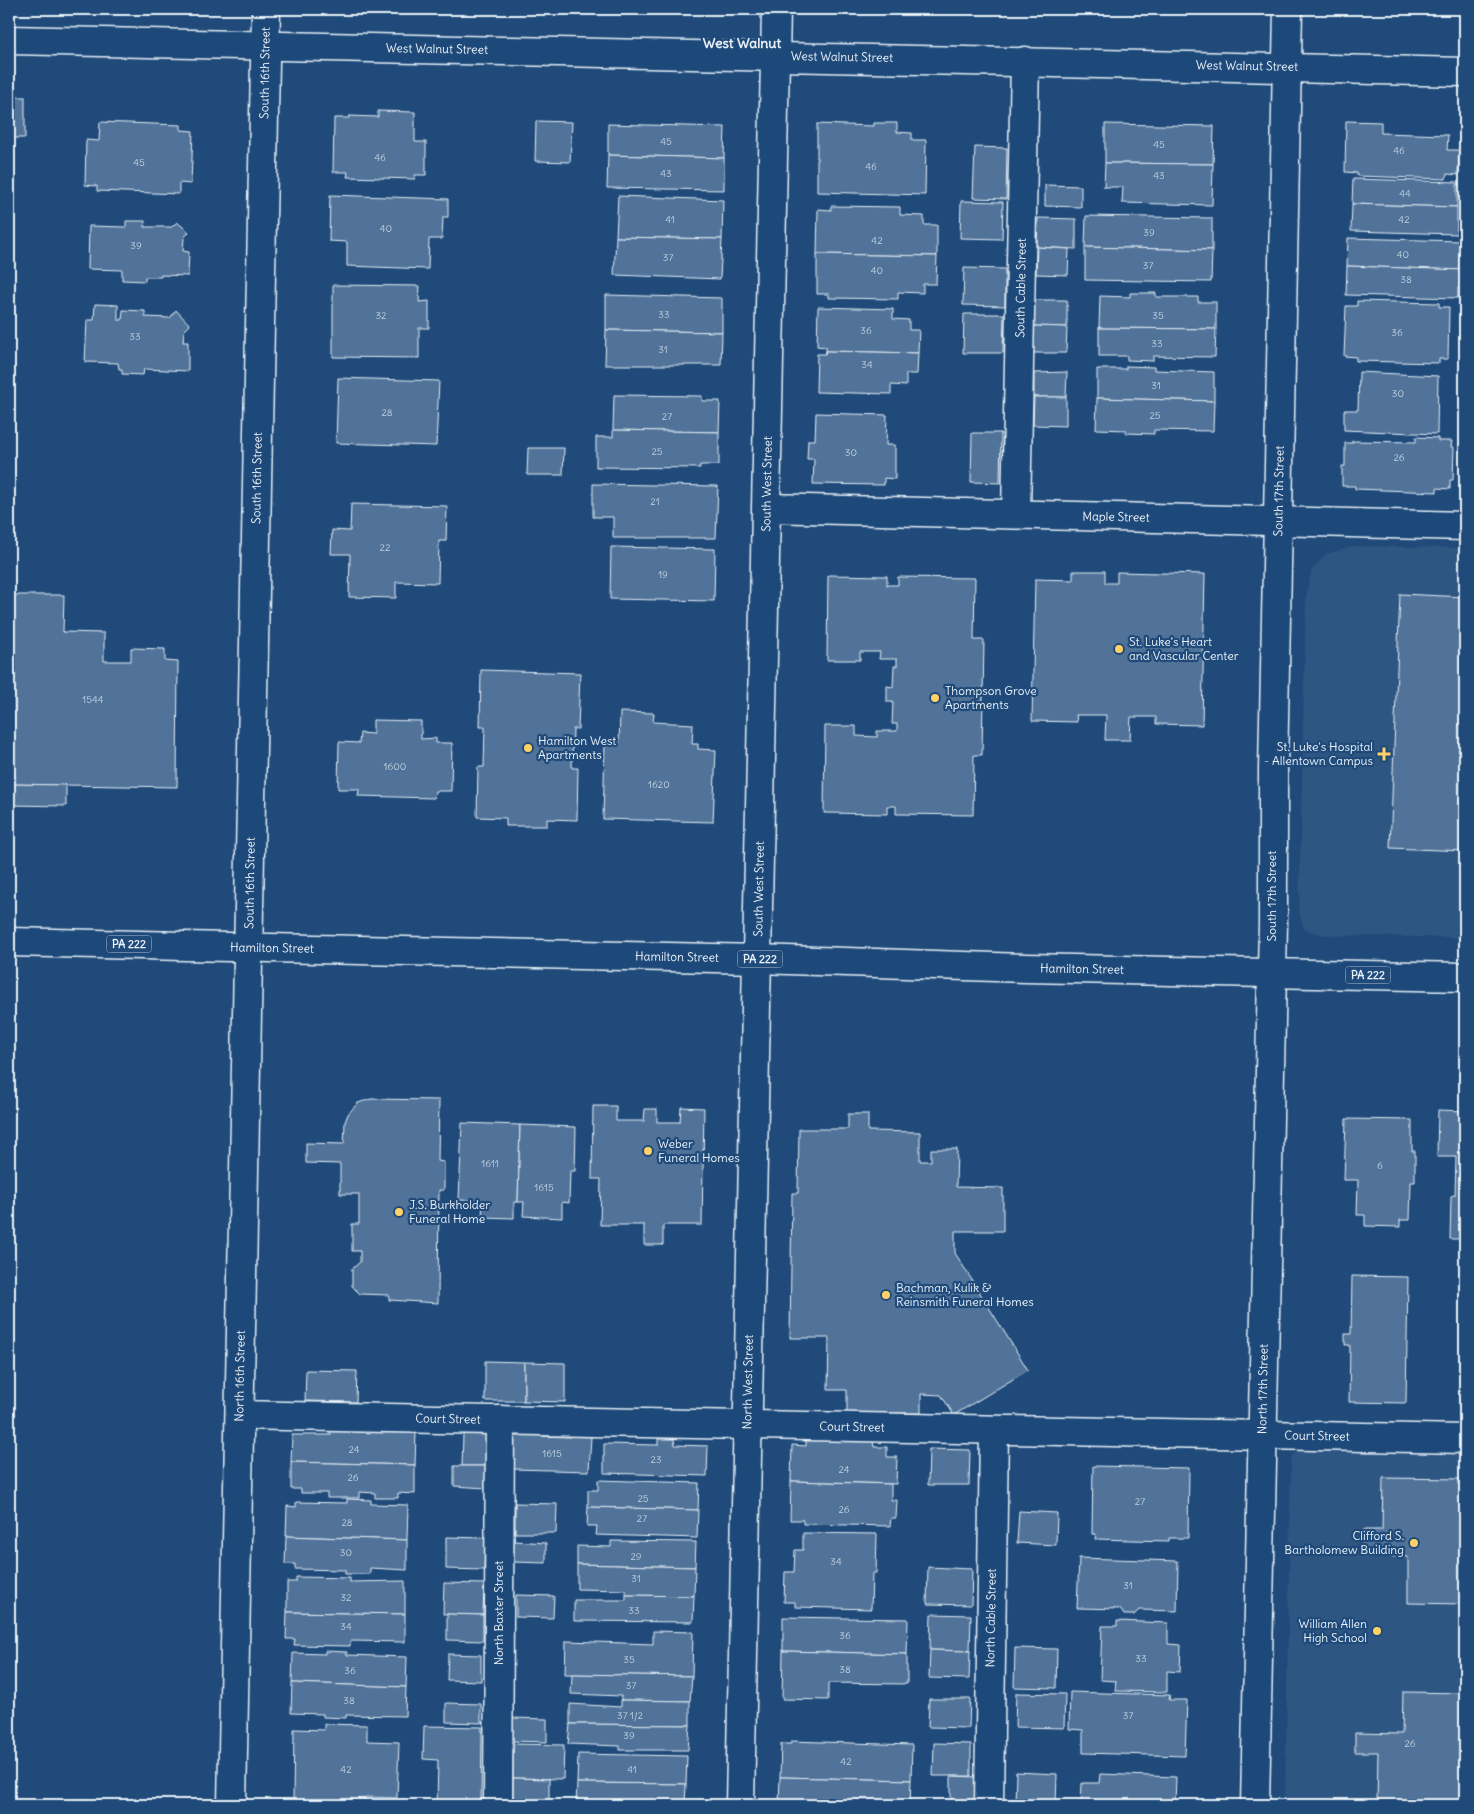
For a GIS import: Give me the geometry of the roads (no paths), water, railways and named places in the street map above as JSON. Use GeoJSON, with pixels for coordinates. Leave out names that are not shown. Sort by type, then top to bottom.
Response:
{"type":"FeatureCollection","features":[{"type":"Feature","properties":{"kind":"street","name":"South 16th Street"},"geometry":{"type":"LineString","coordinates":[[249,947],[266,9]]}},
{"type":"Feature","properties":{"kind":"street","name":"South West Street"},"geometry":{"type":"LineString","coordinates":[[758,959],[776,9]]}},
{"type":"Feature","properties":{"kind":"street","name":"South 17th Street"},"geometry":{"type":"LineString","coordinates":[[1271,972],[1273,923],[1273,770],[1288,9]]}},
{"type":"Feature","properties":{"kind":"street","name":"West Walnut Street"},"geometry":{"type":"LineString","coordinates":[[9,40],[1465,72]]}},
{"type":"Feature","properties":{"kind":"street","name":"South Cable Street"},"geometry":{"type":"LineString","coordinates":[[1016,514],[1025,62]]}},
{"type":"Feature","properties":{"kind":"street","name":"Maple Street"},"geometry":{"type":"LineString","coordinates":[[767,508],[1465,526]]}},
{"type":"Feature","properties":{"kind":"street","name":"Hamilton Street"},"geometry":{"type":"LineString","coordinates":[[9,942],[758,959],[1026,968],[1465,977]]}},
{"type":"Feature","properties":{"kind":"street","name":"North 16th Street"},"geometry":{"type":"LineString","coordinates":[[232,1805],[249,947]]}},
{"type":"Feature","properties":{"kind":"street","name":"North West Street"},"geometry":{"type":"LineString","coordinates":[[740,1805],[758,959]]}},
{"type":"Feature","properties":{"kind":"street","name":"North 17th Street"},"geometry":{"type":"LineString","coordinates":[[1255,1805],[1271,972]]}},
{"type":"Feature","properties":{"kind":"street","name":"Court Street"},"geometry":{"type":"LineString","coordinates":[[240,1415],[1465,1440]]}},
{"type":"Feature","properties":{"kind":"street","name":"North Baxter Street"},"geometry":{"type":"LineString","coordinates":[[498,1805],[500,1420]]}},
{"type":"Feature","properties":{"kind":"street","name":"North Cable Street"},"geometry":{"type":"LineString","coordinates":[[989,1805],[994,1430]]}},
{"type":"Feature","properties":{"kind":"place","name":"St. Luke's Heart and Vascular Center"},"geometry":{"type":"Point","coordinates":[1119,649]}},
{"type":"Feature","properties":{"kind":"place","name":"Thompson Grove Apartments"},"geometry":{"type":"Point","coordinates":[935,698]}},
{"type":"Feature","properties":{"kind":"place","name":"Hamilton West Apartments"},"geometry":{"type":"Point","coordinates":[528,748]}},
{"type":"Feature","properties":{"kind":"place","name":"St. Luke's Hospital - Allentown Campus"},"geometry":{"type":"Point","coordinates":[1384,754]}},
{"type":"Feature","properties":{"kind":"place","name":"Weber Funeral Homes"},"geometry":{"type":"Point","coordinates":[648,1151]}},
{"type":"Feature","properties":{"kind":"place","name":"J.S. Burkholder Funeral Home"},"geometry":{"type":"Point","coordinates":[399,1212]}},
{"type":"Feature","properties":{"kind":"place","name":"Bachman, Kulik & Reinsmith Funeral Homes"},"geometry":{"type":"Point","coordinates":[886,1295]}},
{"type":"Feature","properties":{"kind":"place","name":"Clifford S. Bartholomew Building"},"geometry":{"type":"Point","coordinates":[1414,1543]}},
{"type":"Feature","properties":{"kind":"place","name":"William Allen High School"},"geometry":{"type":"Point","coordinates":[1377,1631]}},
{"type":"Feature","properties":{"kind":"district","name":"West Walnut"},"geometry":{"type":"Point","coordinates":[742,43]}}]}
